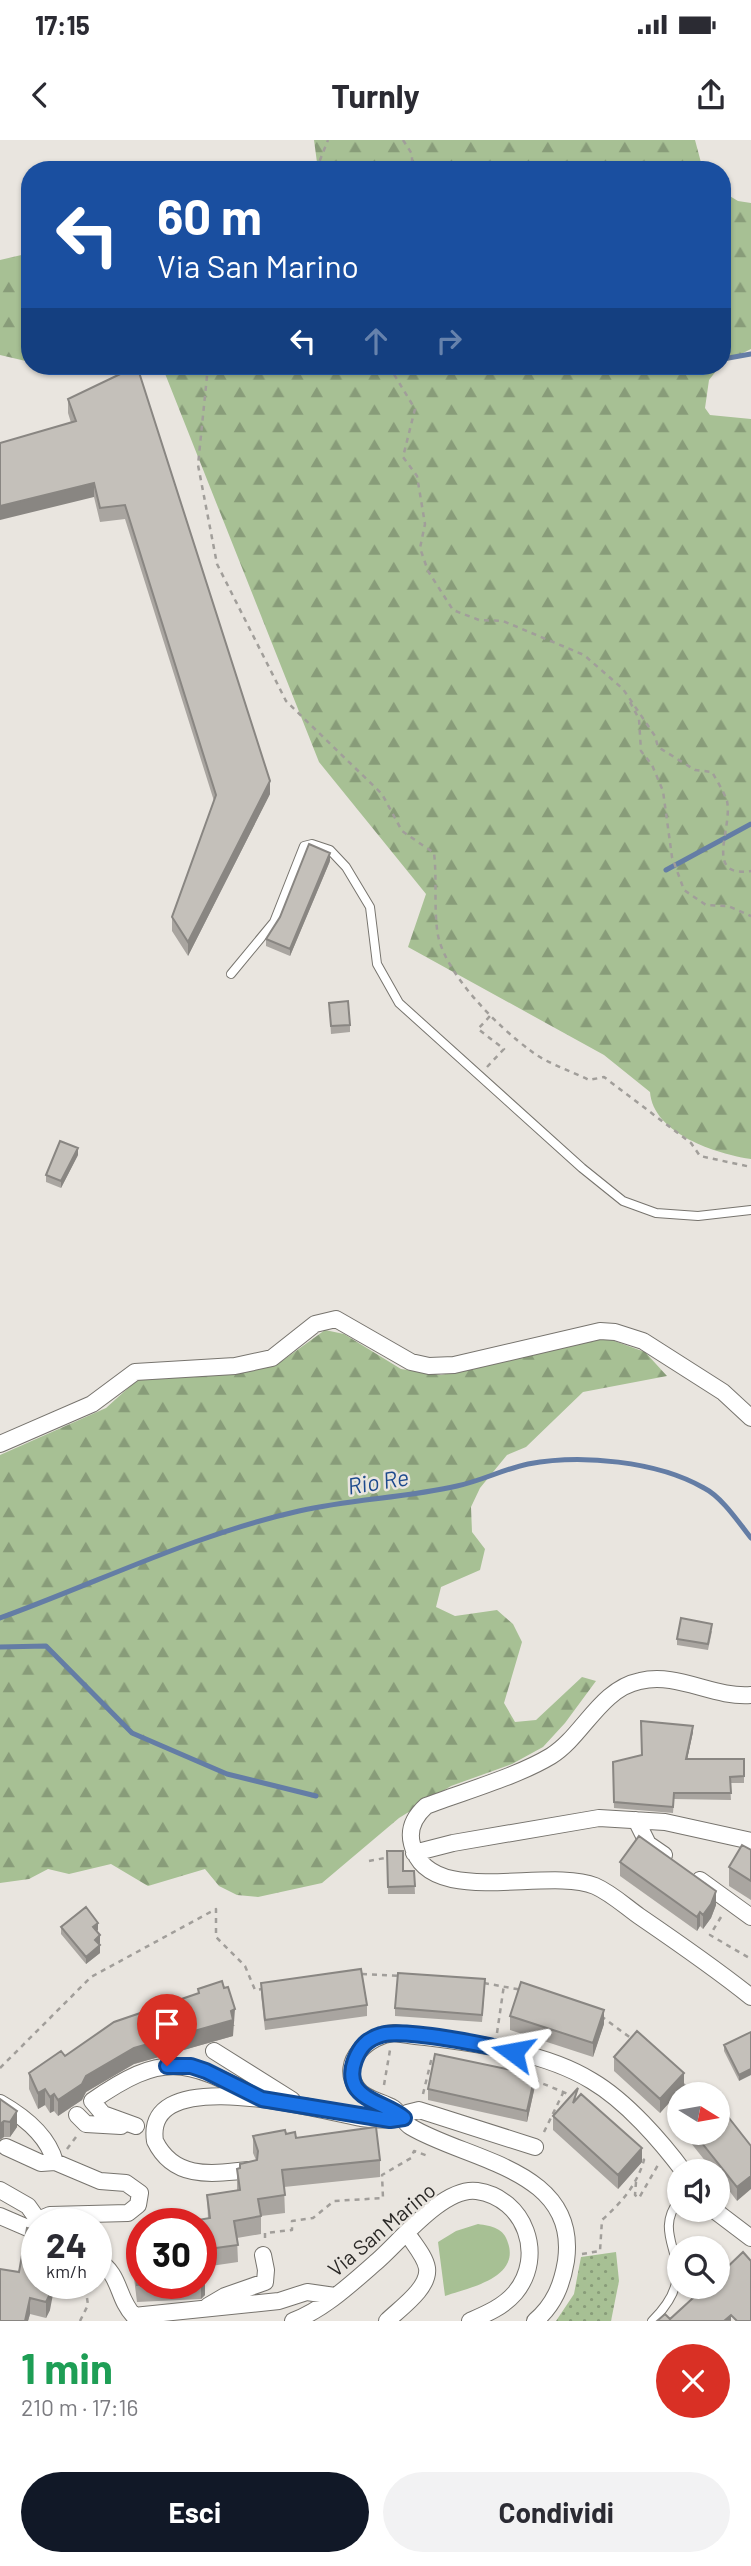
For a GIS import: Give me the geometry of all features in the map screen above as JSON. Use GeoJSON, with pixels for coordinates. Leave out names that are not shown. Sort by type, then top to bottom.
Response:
{"type":"FeatureCollection","features":[{"type":"Feature","properties":{"kind":"street"},"geometry":{"type":"LineString","coordinates":[[0,1444],[92,1404],[135,1372],[235,1366],[272,1358],[314,1324],[336,1320],[411,1362],[429,1366],[454,1365],[600,1331],[629,1335],[723,1392],[751,1418]]}},
{"type":"Feature","properties":{"kind":"street"},"geometry":{"type":"LineString","coordinates":[[751,1695],[727,1693],[677,1680],[632,1683],[611,1696],[552,1755],[426,1806],[419,1812],[411,1830],[414,1853],[435,1874],[455,1881],[556,1879],[596,1887],[751,1997]]}},
{"type":"Feature","properties":{"kind":"street"},"geometry":{"type":"LineString","coordinates":[[414,1853],[453,1843],[599,1818],[636,1819],[751,1841]]}},
{"type":"Feature","properties":{"kind":"street"},"geometry":{"type":"LineString","coordinates":[[636,1819],[648,1844],[751,1917]]}},
{"type":"Feature","properties":{"kind":"street"},"geometry":{"type":"LineString","coordinates":[[535,2321],[556,2295],[568,2250],[563,2225],[550,2197],[530,2180],[409,2126],[392,2108],[361,2092],[352,2076],[353,2064],[362,2046],[382,2034],[394,2033],[494,2046],[583,2076],[600,2087],[674,2159]]}},
{"type":"Feature","properties":{"kind":"street"},"geometry":{"type":"LineString","coordinates":[[214,2051],[301,2105]]}},
{"type":"Feature","properties":{"kind":"street"},"geometry":{"type":"LineString","coordinates":[[153,2133],[103,2114],[92,2101],[142,2072],[167,2066],[191,2066],[206,2071],[262,2099]]}},
{"type":"Feature","properties":{"kind":"street"},"geometry":{"type":"LineString","coordinates":[[248,2169],[210,2175],[185,2170],[159,2149],[153,2133],[158,2115],[172,2103],[216,2097],[262,2099],[363,2118],[404,2118]]}},
{"type":"Feature","properties":{"kind":"street"},"geometry":{"type":"LineString","coordinates":[[0,2103],[31,2126],[51,2146],[60,2164]]}},
{"type":"Feature","properties":{"kind":"street"},"geometry":{"type":"LineString","coordinates":[[404,2118],[407,2113],[419,2110],[538,2143]]}},
{"type":"Feature","properties":{"kind":"street"},"geometry":{"type":"LineString","coordinates":[[82,2119],[136,2126]]}},
{"type":"Feature","properties":{"kind":"street"},"geometry":{"type":"LineString","coordinates":[[6,2147],[41,2163],[60,2164],[100,2181],[132,2185],[140,2193],[138,2206],[120,2215],[112,2215]]}},
{"type":"Feature","properties":{"kind":"street"},"geometry":{"type":"LineString","coordinates":[[0,2190],[29,2208]]}},
{"type":"Feature","properties":{"kind":"street","name":"Via San Marino"},"geometry":{"type":"LineString","coordinates":[[293,2321],[306,2316],[335,2296],[445,2200],[469,2191],[502,2200],[520,2218],[529,2244],[526,2274],[507,2301],[470,2321]]}},
{"type":"Feature","properties":{"kind":"street"},"geometry":{"type":"LineString","coordinates":[[0,2216],[21,2222]]}},
{"type":"Feature","properties":{"kind":"street"},"geometry":{"type":"LineString","coordinates":[[730,2222],[751,2238]]}},
{"type":"Feature","properties":{"kind":"street"},"geometry":{"type":"LineString","coordinates":[[387,2321],[418,2291],[426,2274],[424,2261],[408,2233]]}},
{"type":"Feature","properties":{"kind":"street"},"geometry":{"type":"LineString","coordinates":[[202,2309],[225,2296],[265,2282],[263,2255]]}},
{"type":"Feature","properties":{"kind":"street","name":"Via San Marino"},"geometry":{"type":"LineString","coordinates":[[112,2272],[134,2316],[279,2301],[307,2292],[335,2296]]}},
{"type":"Feature","properties":{"kind":"lane"},"geometry":{"type":"LineString","coordinates":[[230,974],[274,922],[304,846],[321,846],[330,850],[346,866],[370,906],[377,964],[399,1003],[478,1077],[623,1201],[656,1213],[698,1216],[751,1210]]}},
{"type":"Feature","properties":{"kind":"lane"},"geometry":{"type":"LineString","coordinates":[[652,2321],[671,2301],[676,2290],[678,2266],[668,2228],[669,2222]]}},
{"type":"Feature","properties":{"kind":"path"},"geometry":{"type":"LineString","coordinates":[[320,161],[328,140]]}},
{"type":"Feature","properties":{"kind":"path"},"geometry":{"type":"LineString","coordinates":[[403,140],[412,155],[412,161]]}},
{"type":"Feature","properties":{"kind":"path"},"geometry":{"type":"LineString","coordinates":[[207,375],[198,465],[218,564],[286,701],[382,794],[402,831],[434,853],[438,887],[437,929],[443,952],[460,979],[491,1016],[533,1053],[589,1080],[604,1077],[691,1143],[700,1156],[751,1167]]}},
{"type":"Feature","properties":{"kind":"path"},"geometry":{"type":"LineString","coordinates":[[394,375],[415,409],[403,457],[417,476],[425,524],[420,548],[428,571],[453,610],[479,620],[503,621],[584,655],[623,690],[655,736],[658,747],[695,770],[712,772],[726,800],[728,828],[721,853],[725,865],[739,873],[751,871]]}},
{"type":"Feature","properties":{"kind":"path"},"geometry":{"type":"LineString","coordinates":[[623,690],[639,719],[641,751],[652,765],[663,791],[672,857],[684,890],[706,905],[728,906],[751,916]]}},
{"type":"Feature","properties":{"kind":"path"},"geometry":{"type":"LineString","coordinates":[[478,1077],[505,1049],[478,1029],[491,1016]]}},
{"type":"Feature","properties":{"kind":"path"},"geometry":{"type":"LineString","coordinates":[[369,1861],[414,1853]]}},
{"type":"Feature","properties":{"kind":"path"},"geometry":{"type":"LineString","coordinates":[[727,1908],[710,1935],[751,1959]]}},
{"type":"Feature","properties":{"kind":"path"},"geometry":{"type":"LineString","coordinates":[[0,2068],[90,1977],[216,1909],[216,1937],[245,1966],[255,1990],[267,1987]]}},
{"type":"Feature","properties":{"kind":"path"},"geometry":{"type":"LineString","coordinates":[[352,1975],[405,1977]]}},
{"type":"Feature","properties":{"kind":"path"},"geometry":{"type":"LineString","coordinates":[[479,1983],[524,1990]]}},
{"type":"Feature","properties":{"kind":"path"},"geometry":{"type":"LineString","coordinates":[[498,2025],[504,1985]]}},
{"type":"Feature","properties":{"kind":"path"},"geometry":{"type":"LineString","coordinates":[[592,2013],[603,2017],[633,2040]]}},
{"type":"Feature","properties":{"kind":"path"},"geometry":{"type":"LineString","coordinates":[[393,2090],[383,2088],[394,2033]]}},
{"type":"Feature","properties":{"kind":"path"},"geometry":{"type":"LineString","coordinates":[[419,2110],[432,2057],[445,2060]]}},
{"type":"Feature","properties":{"kind":"path"},"geometry":{"type":"LineString","coordinates":[[527,2078],[564,2091],[580,2101]]}},
{"type":"Feature","properties":{"kind":"path"},"geometry":{"type":"LineString","coordinates":[[538,2143],[564,2091]]}},
{"type":"Feature","properties":{"kind":"path"},"geometry":{"type":"LineString","coordinates":[[60,2164],[82,2119]]}},
{"type":"Feature","properties":{"kind":"path"},"geometry":{"type":"LineString","coordinates":[[579,2254],[600,2251],[602,2220],[624,2200],[644,2160],[635,2152]]}},
{"type":"Feature","properties":{"kind":"path"},"geometry":{"type":"LineString","coordinates":[[637,2178],[635,2195],[639,2198],[669,2152]]}},
{"type":"Feature","properties":{"kind":"path"},"geometry":{"type":"LineString","coordinates":[[263,2255],[265,2233],[292,2230],[292,2221],[313,2218],[334,2201],[383,2198],[382,2175],[411,2158]]}},
{"type":"Feature","properties":{"kind":"path"},"geometry":{"type":"LineString","coordinates":[[80,2321],[88,2305],[87,2299]]}},
{"type":"Feature","properties":{"kind":"green space"},"geometry":{"type":"Polygon","coordinates":[[[314,140],[695,140],[701,161],[317,161],[314,140]]]}},
{"type":"Feature","properties":{"kind":"green space"},"geometry":{"type":"Polygon","coordinates":[[[731,197],[751,203],[751,349],[731,359],[731,197]]]}},
{"type":"Feature","properties":{"kind":"green space"},"geometry":{"type":"Polygon","coordinates":[[[21,255],[21,360],[0,355],[0,260],[21,255]]]}},
{"type":"Feature","properties":{"kind":"green space"},"geometry":{"type":"Polygon","coordinates":[[[166,375],[713,375],[709,380],[705,408],[710,415],[751,419],[751,1159],[705,1147],[674,1130],[654,1107],[650,1092],[604,1055],[408,947],[426,894],[319,762],[166,375]]]}},
{"type":"Feature","properties":{"kind":"green space"},"geometry":{"type":"Polygon","coordinates":[[[325,1330],[344,1334],[401,1369],[441,1375],[606,1338],[645,1352],[667,1376],[583,1392],[526,1447],[507,1455],[480,1488],[471,1507],[472,1532],[485,1549],[480,1570],[441,1587],[436,1607],[455,1616],[497,1610],[513,1624],[522,1642],[504,1703],[515,1722],[536,1720],[582,1677],[596,1681],[565,1723],[543,1747],[512,1764],[451,1786],[399,1818],[322,1883],[258,1897],[237,1895],[219,1886],[205,1869],[148,1886],[111,1864],[69,1874],[48,1869],[29,1879],[0,1883],[0,1455],[106,1408],[137,1380],[257,1369],[282,1361],[325,1330]]]}},
{"type":"Feature","properties":{"kind":"green space"},"geometry":{"type":"Polygon","coordinates":[[[478,2224],[493,2227],[504,2234],[510,2255],[506,2265],[490,2280],[445,2296],[438,2242],[456,2231],[478,2224]]]}},
{"type":"Feature","properties":{"kind":"green space"},"geometry":{"type":"Polygon","coordinates":[[[616,2252],[619,2281],[611,2321],[556,2321],[574,2294],[581,2257],[616,2252]]]}},
{"type":"Feature","properties":{"kind":"building"},"geometry":{"type":"Polygon","coordinates":[[[118,375],[140,375],[270,781],[188,942],[172,917],[216,795],[125,505],[100,508],[94,483],[0,506],[0,443],[76,421],[68,399],[118,375]]]}},
{"type":"Feature","properties":{"kind":"building"},"geometry":{"type":"Polygon","coordinates":[[[309,844],[330,853],[290,949],[266,939],[280,917],[309,844]]]}},
{"type":"Feature","properties":{"kind":"building"},"geometry":{"type":"Polygon","coordinates":[[[348,1001],[350,1025],[331,1026],[329,1003],[348,1001]]]}},
{"type":"Feature","properties":{"kind":"building"},"geometry":{"type":"Polygon","coordinates":[[[60,1141],[78,1148],[61,1181],[46,1175],[60,1141]]]}},
{"type":"Feature","properties":{"kind":"building"},"geometry":{"type":"Polygon","coordinates":[[[681,1618],[712,1624],[708,1644],[677,1639],[681,1618]]]}},
{"type":"Feature","properties":{"kind":"building"},"geometry":{"type":"Polygon","coordinates":[[[641,1721],[693,1726],[686,1759],[744,1759],[744,1776],[730,1777],[731,1793],[674,1793],[673,1807],[614,1802],[613,1762],[642,1755],[641,1721]]]}},
{"type":"Feature","properties":{"kind":"building"},"geometry":{"type":"Polygon","coordinates":[[[639,1836],[716,1891],[703,1915],[700,1912],[697,1917],[620,1862],[639,1836]]]}},
{"type":"Feature","properties":{"kind":"building"},"geometry":{"type":"Polygon","coordinates":[[[742,1845],[751,1850],[751,1881],[729,1867],[742,1845]]]}},
{"type":"Feature","properties":{"kind":"building"},"geometry":{"type":"Polygon","coordinates":[[[387,1851],[403,1851],[403,1871],[414,1871],[415,1886],[388,1887],[387,1851]]]}},
{"type":"Feature","properties":{"kind":"building"},"geometry":{"type":"Polygon","coordinates":[[[86,1907],[98,1923],[93,1927],[100,1935],[95,1940],[100,1945],[86,1957],[61,1927],[86,1907]]]}},
{"type":"Feature","properties":{"kind":"building"},"geometry":{"type":"Polygon","coordinates":[[[361,1969],[367,2005],[265,2020],[261,1983],[361,1969]]]}},
{"type":"Feature","properties":{"kind":"building"},"geometry":{"type":"Polygon","coordinates":[[[398,1973],[485,1979],[482,2015],[395,2008],[398,1973]]]}},
{"type":"Feature","properties":{"kind":"building"},"geometry":{"type":"Polygon","coordinates":[[[222,1981],[224,1988],[228,1987],[235,2009],[231,2011],[233,2020],[134,2048],[86,2076],[82,2084],[58,2100],[54,2094],[50,2097],[45,2089],[38,2093],[29,2073],[61,2051],[65,2056],[114,2022],[199,1993],[198,1989],[222,1981]]]}},
{"type":"Feature","properties":{"kind":"building"},"geometry":{"type":"Polygon","coordinates":[[[521,1982],[604,2010],[593,2043],[510,2016],[521,1982]]]}},
{"type":"Feature","properties":{"kind":"building"},"geometry":{"type":"Polygon","coordinates":[[[637,2031],[684,2073],[676,2082],[667,2082],[667,2091],[660,2099],[614,2057],[637,2031]]]}},
{"type":"Feature","properties":{"kind":"building"},"geometry":{"type":"Polygon","coordinates":[[[751,2032],[751,2069],[739,2075],[724,2045],[751,2032]]]}},
{"type":"Feature","properties":{"kind":"building"},"geometry":{"type":"Polygon","coordinates":[[[435,2054],[535,2075],[527,2111],[428,2089],[435,2054]]]}},
{"type":"Feature","properties":{"kind":"building"},"geometry":{"type":"Polygon","coordinates":[[[578,2088],[573,2103],[581,2094],[642,2148],[618,2175],[553,2116],[578,2088]]]}},
{"type":"Feature","properties":{"kind":"building"},"geometry":{"type":"Polygon","coordinates":[[[0,2099],[17,2111],[10,2122],[4,2121],[0,2124],[0,2099]]]}},
{"type":"Feature","properties":{"kind":"building"},"geometry":{"type":"Polygon","coordinates":[[[730,2119],[751,2146],[751,2176],[737,2187],[730,2178],[730,2159],[715,2159],[704,2146],[730,2146],[730,2119]]]}},
{"type":"Feature","properties":{"kind":"building"},"geometry":{"type":"Polygon","coordinates":[[[376,2127],[380,2160],[282,2170],[285,2195],[258,2199],[261,2216],[234,2221],[238,2245],[217,2248],[217,2208],[209,2208],[207,2195],[240,2190],[237,2169],[240,2164],[257,2160],[258,2151],[253,2136],[285,2130],[286,2134],[295,2132],[296,2138],[376,2127]]]}},
{"type":"Feature","properties":{"kind":"building"},"geometry":{"type":"Polygon","coordinates":[[[743,2252],[751,2261],[751,2321],[737,2321],[731,2315],[724,2321],[657,2321],[665,2314],[670,2319],[692,2299],[730,2299],[730,2264],[743,2252]]]}},
{"type":"Feature","properties":{"kind":"building"},"geometry":{"type":"Polygon","coordinates":[[[21,2261],[21,2299],[30,2299],[25,2321],[0,2321],[0,2269],[19,2272],[21,2261]]]}},
{"type":"Feature","properties":{"kind":"waterway"},"geometry":{"type":"LineString","coordinates":[[731,358],[751,354]]}},
{"type":"Feature","properties":{"kind":"waterway"},"geometry":{"type":"LineString","coordinates":[[666,870],[751,824]]}},
{"type":"Feature","properties":{"kind":"waterway","name":"Rio Re"},"geometry":{"type":"LineString","coordinates":[[0,1618],[185,1545],[261,1521],[319,1507],[457,1486],[519,1466],[549,1461],[618,1462],[664,1471],[685,1479],[711,1492],[751,1538]]}},
{"type":"Feature","properties":{"kind":"waterway"},"geometry":{"type":"LineString","coordinates":[[0,1647],[46,1646],[132,1733],[227,1774],[316,1796]]}},
{"type":"Feature","properties":{"kind":"route"},"geometry":{"type":"LineString","coordinates":[[167,2066],[191,2066],[206,2071],[262,2099],[363,2118],[390,2120],[404,2118],[392,2108],[361,2092],[355,2086],[352,2076],[356,2056],[362,2046],[371,2039],[394,2033],[494,2046],[513,2052]]}}]}
